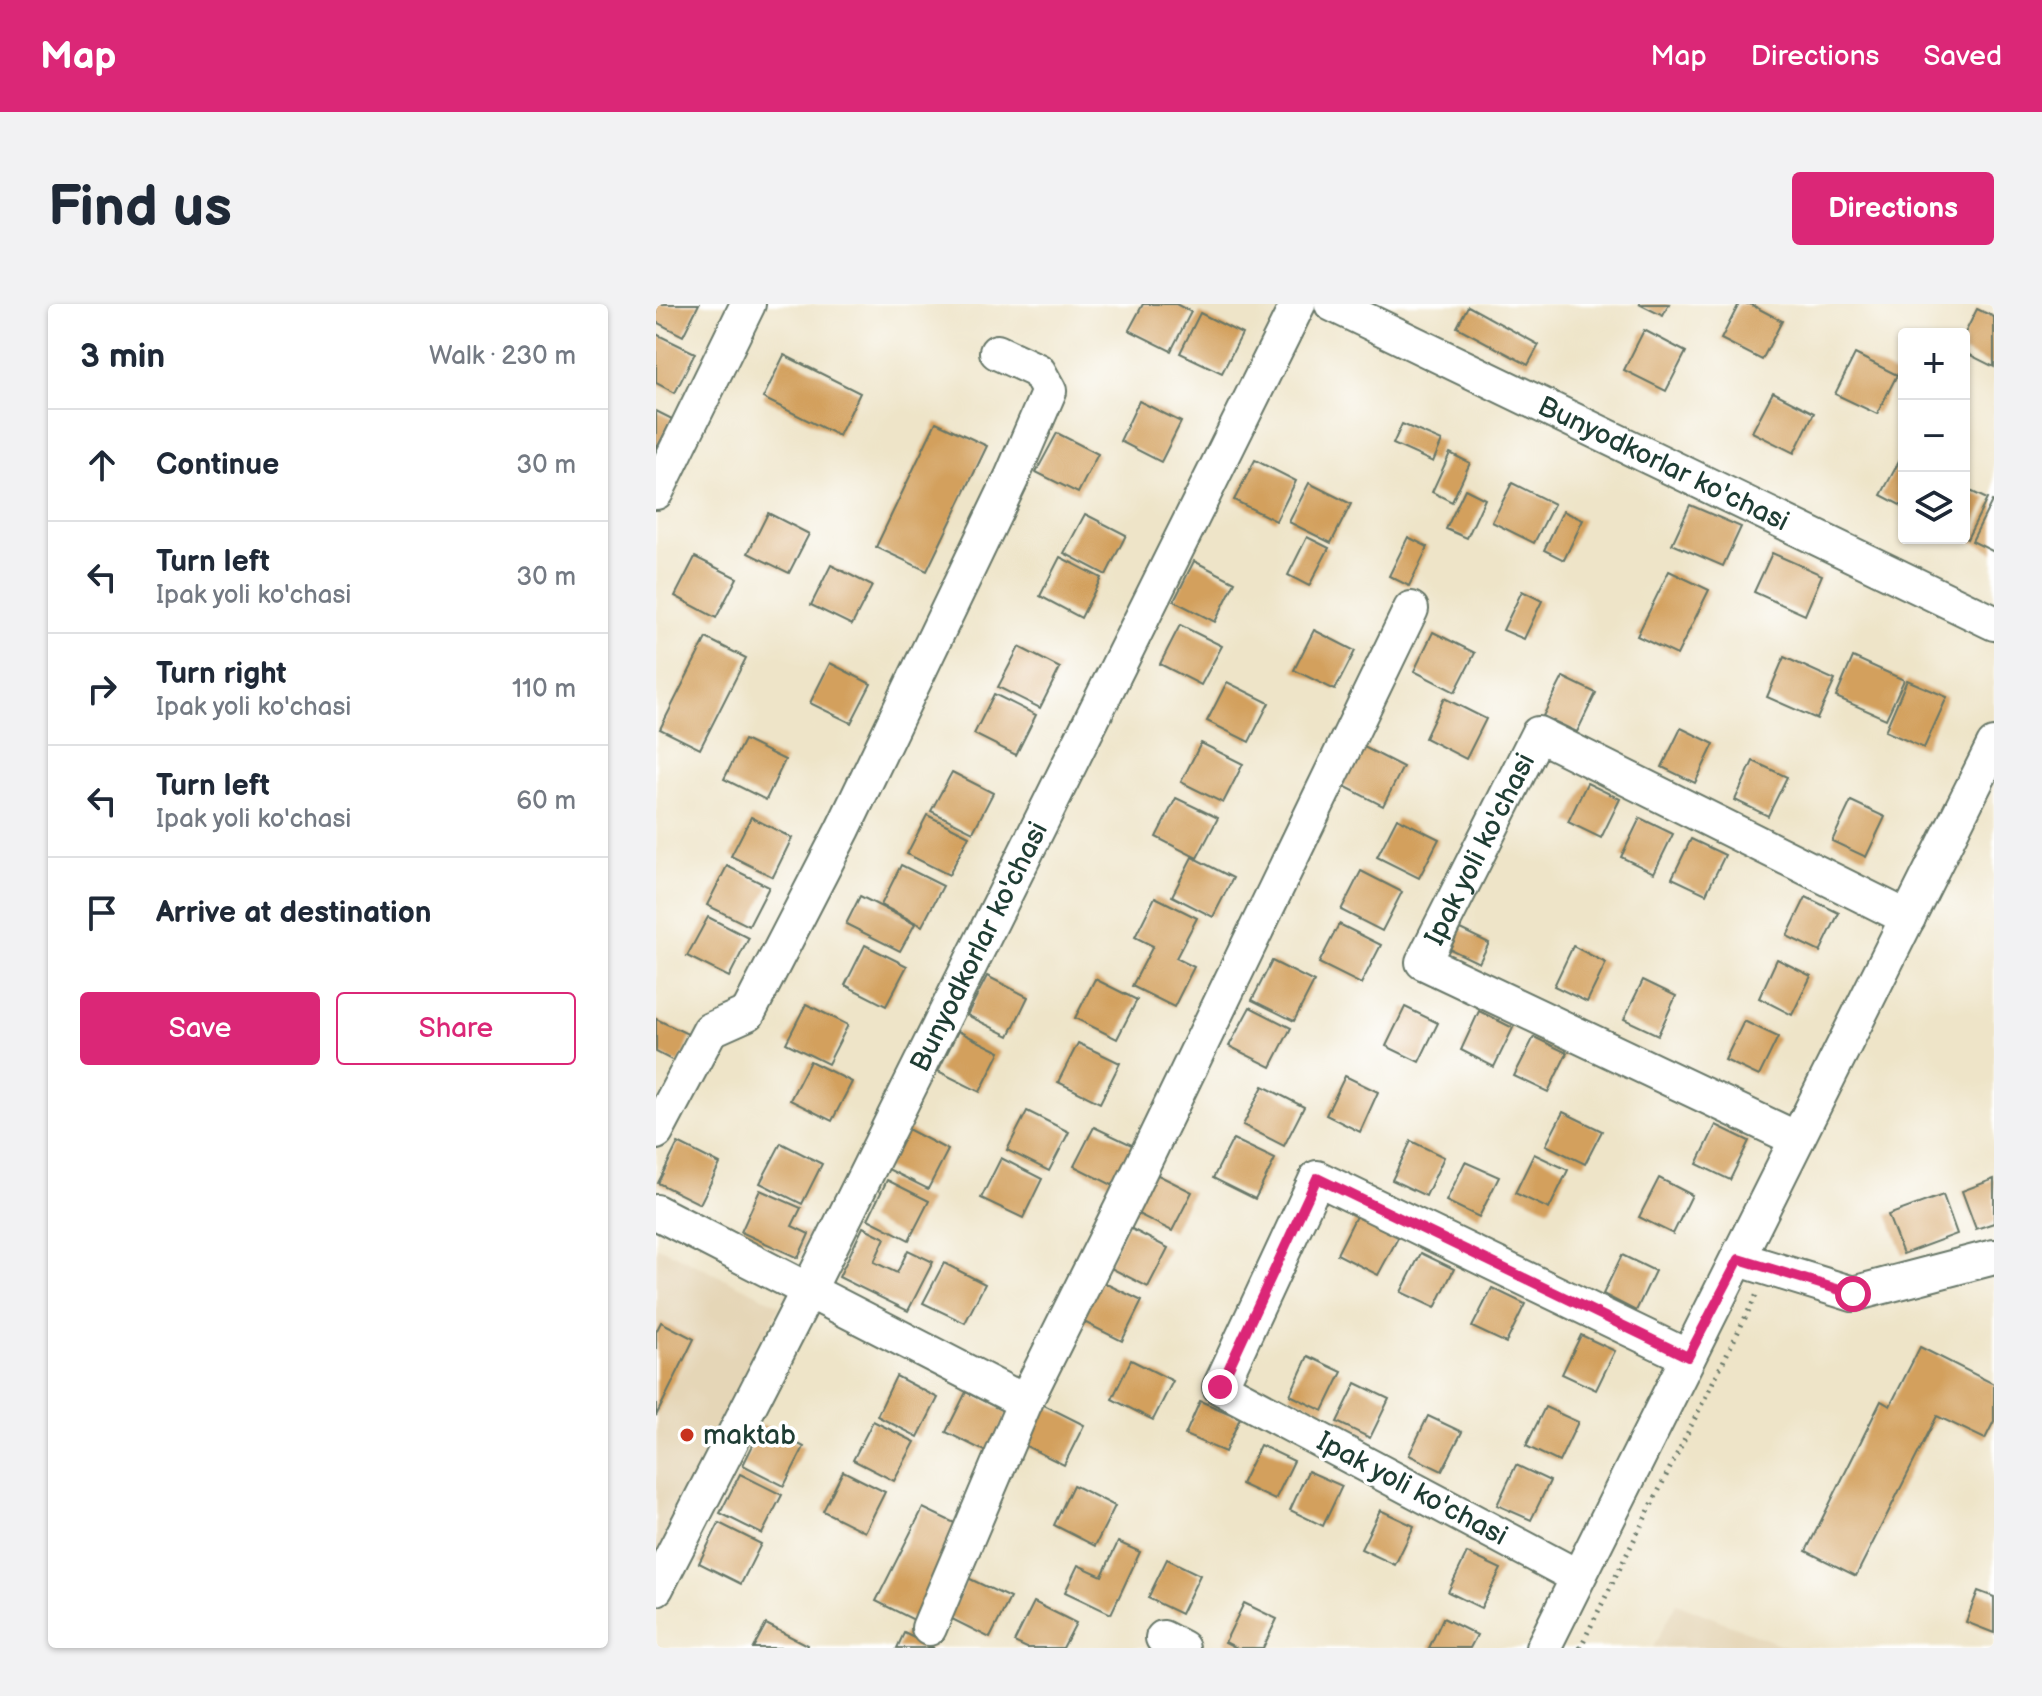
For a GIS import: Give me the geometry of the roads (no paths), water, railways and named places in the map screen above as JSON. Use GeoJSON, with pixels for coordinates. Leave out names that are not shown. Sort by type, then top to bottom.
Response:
{"type":"FeatureCollection","features":[{"type":"Feature","properties":{"kind":"street"},"geometry":{"type":"LineString","coordinates":[[656,492],[748,304]]}},
{"type":"Feature","properties":{"kind":"street","name":"Bunyodkorlar ko'chasi"},"geometry":{"type":"LineString","coordinates":[[656,1588],[808,1291],[1298,304]]}},
{"type":"Feature","properties":{"kind":"street","name":"Bunyodkorlar ko'chasi"},"geometry":{"type":"LineString","coordinates":[[1332,304],[1994,623]]}},
{"type":"Feature","properties":{"kind":"street"},"geometry":{"type":"LineString","coordinates":[[656,1132],[710,1030],[748,1013],[843,829],[1012,477],[1049,391],[1038,371],[997,352]]}},
{"type":"Feature","properties":{"kind":"street"},"geometry":{"type":"LineString","coordinates":[[929,1628],[1025,1402],[1411,609]]}},
{"type":"Feature","properties":{"kind":"street","name":"Ipak yoli ko'chasi"},"geometry":{"type":"LineString","coordinates":[[1797,1139],[1423,962],[1538,734],[1908,918]]}},
{"type":"Feature","properties":{"kind":"street"},"geometry":{"type":"LineString","coordinates":[[1543,1648],[1994,745]]}},
{"type":"Feature","properties":{"kind":"street","name":"Ipak yoli ko'chasi"},"geometry":{"type":"LineString","coordinates":[[1578,1577],[1220,1387],[1317,1178],[1688,1357]]}},
{"type":"Feature","properties":{"kind":"street"},"geometry":{"type":"LineString","coordinates":[[656,1212],[1025,1402]]}},
{"type":"Feature","properties":{"kind":"street"},"geometry":{"type":"LineString","coordinates":[[1739,1259],[1853,1294],[1994,1257]]}},
{"type":"Feature","properties":{"kind":"place","name":"maktab"},"geometry":{"type":"Point","coordinates":[687,1435]}}]}
